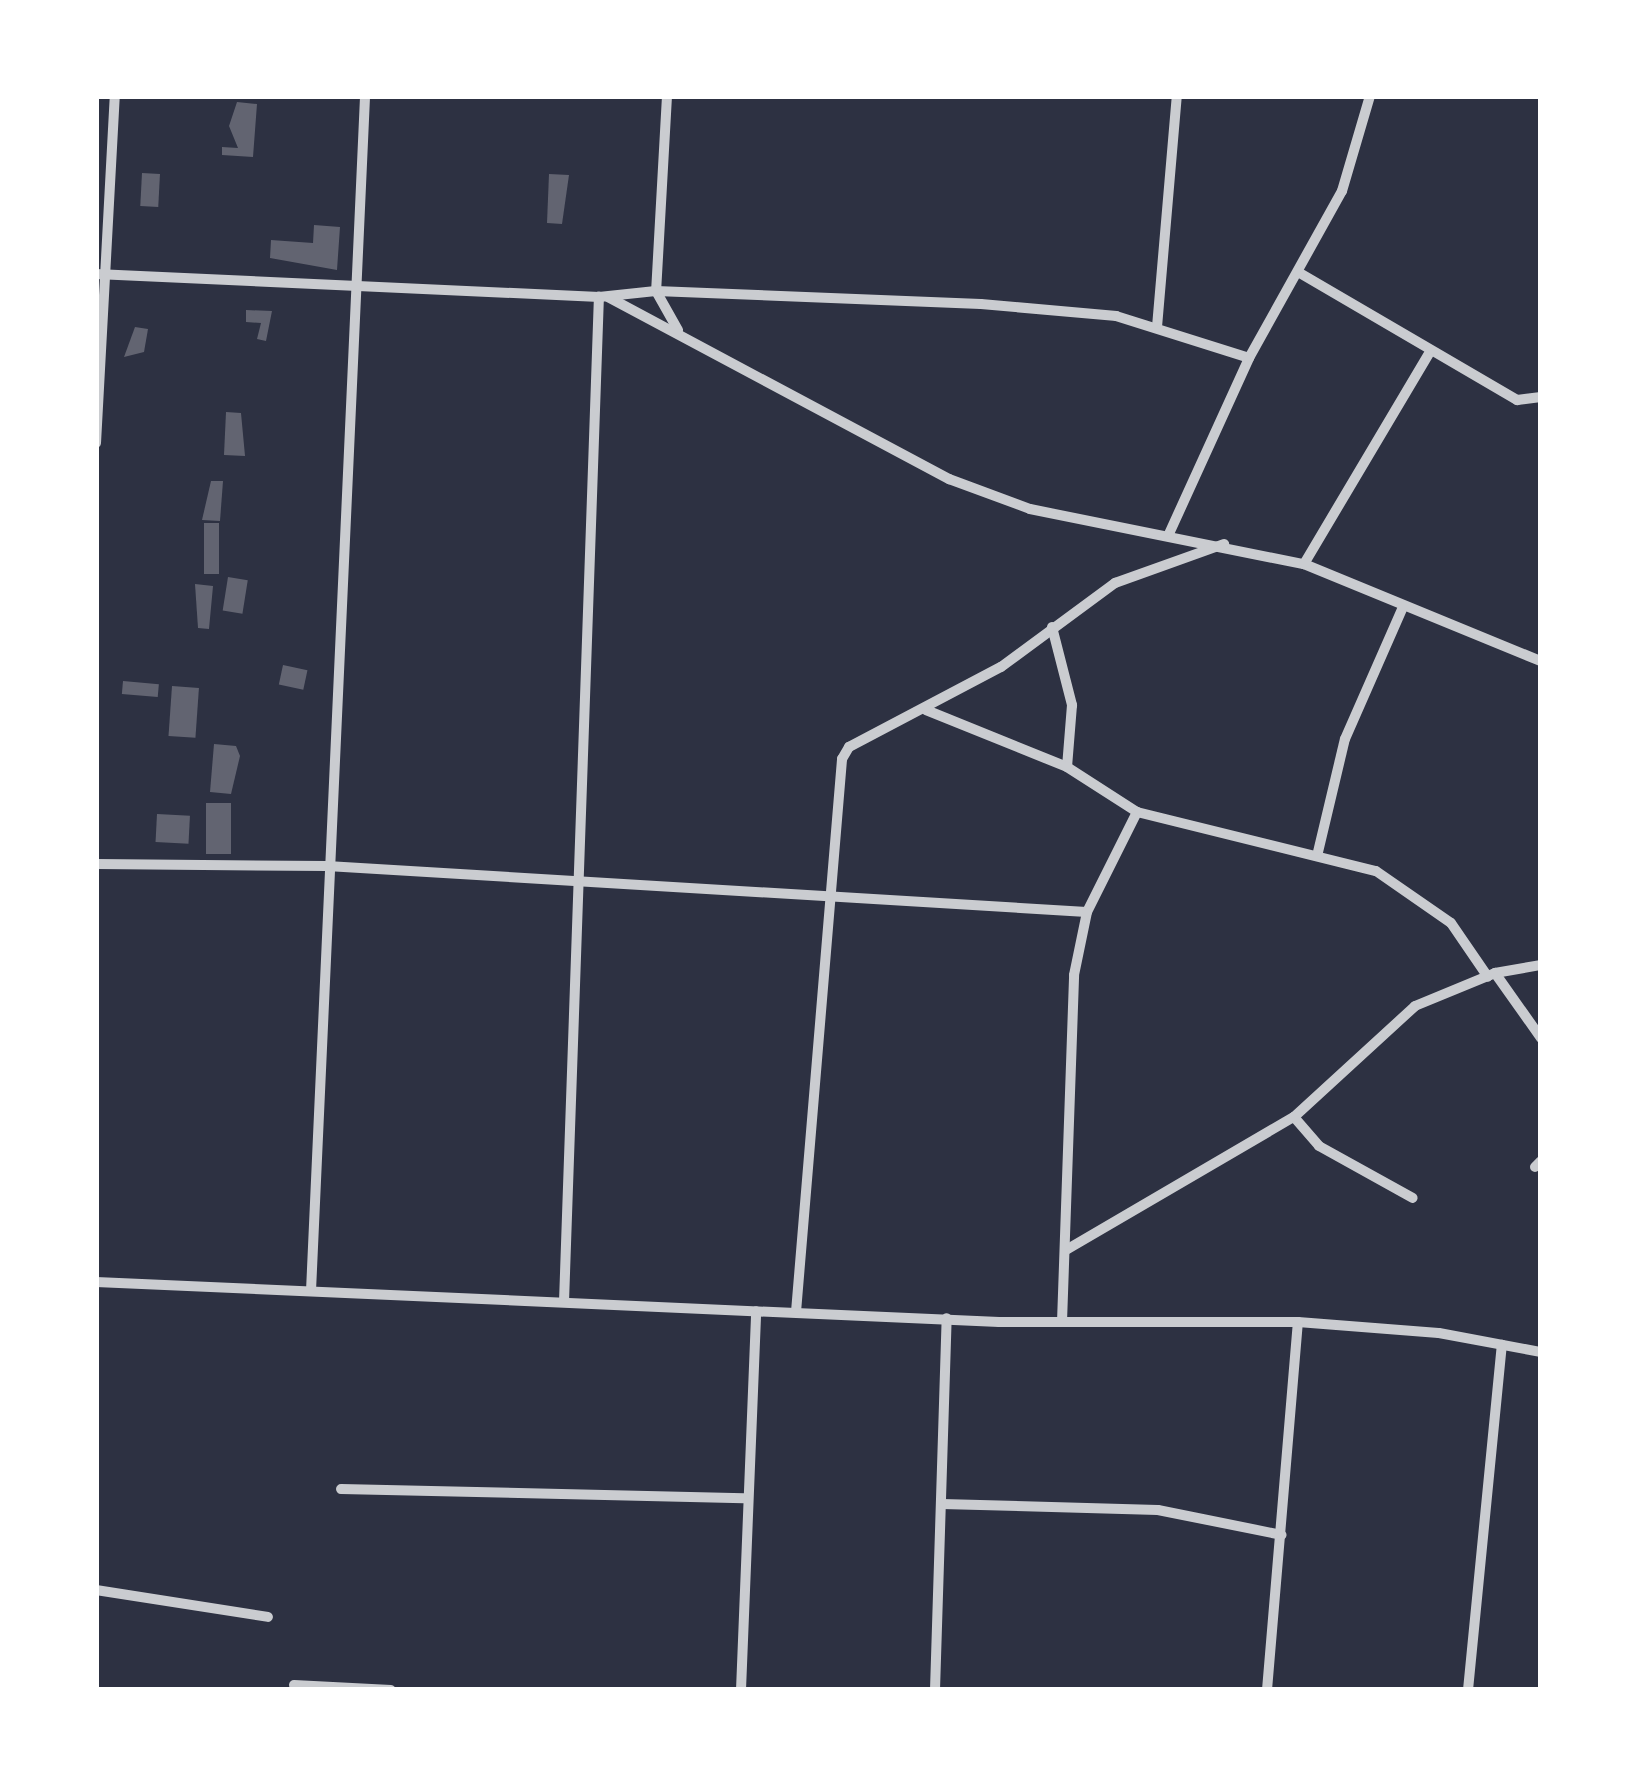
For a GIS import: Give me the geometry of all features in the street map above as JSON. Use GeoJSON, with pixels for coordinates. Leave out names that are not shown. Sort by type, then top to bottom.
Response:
{"type":"FeatureCollection","features":[{"type":"Feature","properties":{"kind":"street"},"geometry":{"type":"LineString","coordinates":[[96,442],[115,96]]}},
{"type":"Feature","properties":{"kind":"street"},"geometry":{"type":"LineString","coordinates":[[311,1291],[351,281],[365,96]]}},
{"type":"Feature","properties":{"kind":"street"},"geometry":{"type":"LineString","coordinates":[[668,96],[656,291],[680,333]]}},
{"type":"Feature","properties":{"kind":"street"},"geometry":{"type":"LineString","coordinates":[[1157,327],[1178,96]]}},
{"type":"Feature","properties":{"kind":"street"},"geometry":{"type":"LineString","coordinates":[[1159,563],[1163,536],[1249,358],[1342,191],[1370,96]]}},
{"type":"Feature","properties":{"kind":"street"},"geometry":{"type":"LineString","coordinates":[[1298,272],[1517,400],[1541,397]]}},
{"type":"Feature","properties":{"kind":"street"},"geometry":{"type":"LineString","coordinates":[[103,274],[351,281],[603,297],[656,291],[981,304],[1157,327],[1249,358]]}},
{"type":"Feature","properties":{"kind":"street"},"geometry":{"type":"LineString","coordinates":[[603,297],[680,333],[949,479],[1030,509],[1227,544],[1304,564],[1541,661]]}},
{"type":"Feature","properties":{"kind":"street"},"geometry":{"type":"LineString","coordinates":[[564,1302],[603,297]]}},
{"type":"Feature","properties":{"kind":"street"},"geometry":{"type":"LineString","coordinates":[[1304,564],[1430,352]]}},
{"type":"Feature","properties":{"kind":"street"},"geometry":{"type":"LineString","coordinates":[[796,1312],[842,759],[849,747],[926,710],[1159,563],[1227,544]]}},
{"type":"Feature","properties":{"kind":"street"},"geometry":{"type":"LineString","coordinates":[[1318,853],[1345,739],[1403,608]]}},
{"type":"Feature","properties":{"kind":"street"},"geometry":{"type":"LineString","coordinates":[[1052,627],[1072,705],[1067,767]]}},
{"type":"Feature","properties":{"kind":"street"},"geometry":{"type":"LineString","coordinates":[[926,710],[1067,767],[1137,812],[1231,839],[1318,853],[1417,893],[1451,923],[1541,1038]]}},
{"type":"Feature","properties":{"kind":"street"},"geometry":{"type":"LineString","coordinates":[[1062,1322],[1070,1016],[1087,912],[1137,812]]}},
{"type":"Feature","properties":{"kind":"street"},"geometry":{"type":"LineString","coordinates":[[96,864],[327,866],[1087,912]]}},
{"type":"Feature","properties":{"kind":"street"},"geometry":{"type":"LineString","coordinates":[[1066,1250],[1294,1117],[1415,1006],[1492,975],[1541,965]]}},
{"type":"Feature","properties":{"kind":"street"},"geometry":{"type":"LineString","coordinates":[[1294,1117],[1319,1146],[1413,1198]]}},
{"type":"Feature","properties":{"kind":"street"},"geometry":{"type":"LineString","coordinates":[[96,1282],[1062,1322],[1298,1322],[1541,1352]]}},
{"type":"Feature","properties":{"kind":"street"},"geometry":{"type":"LineString","coordinates":[[741,1690],[744,1498],[756,1311]]}},
{"type":"Feature","properties":{"kind":"street"},"geometry":{"type":"LineString","coordinates":[[935,1690],[947,1318]]}},
{"type":"Feature","properties":{"kind":"street"},"geometry":{"type":"LineString","coordinates":[[1267,1690],[1298,1322]]}},
{"type":"Feature","properties":{"kind":"street"},"geometry":{"type":"LineString","coordinates":[[1468,1690],[1502,1345]]}},
{"type":"Feature","properties":{"kind":"street"},"geometry":{"type":"LineString","coordinates":[[341,1490],[744,1498]]}},
{"type":"Feature","properties":{"kind":"street"},"geometry":{"type":"LineString","coordinates":[[942,1504],[1158,1510],[1282,1535]]}},
{"type":"Feature","properties":{"kind":"street"},"geometry":{"type":"LineString","coordinates":[[96,1590],[268,1617]]}},
{"type":"Feature","properties":{"kind":"street"},"geometry":{"type":"LineString","coordinates":[[294,1685],[392,1690]]}},
{"type":"Feature","properties":{"kind":"building"},"geometry":{"type":"Polygon","coordinates":[[[237,102],[257,104],[253,157],[222,155],[222,147],[238,148],[229,126],[237,102]]]}},
{"type":"Feature","properties":{"kind":"building"},"geometry":{"type":"Polygon","coordinates":[[[142,173],[160,174],[158,207],[140,206],[142,173]]]}},
{"type":"Feature","properties":{"kind":"building"},"geometry":{"type":"Polygon","coordinates":[[[549,174],[569,175],[562,224],[547,223],[549,174]]]}},
{"type":"Feature","properties":{"kind":"building"},"geometry":{"type":"Polygon","coordinates":[[[314,225],[340,227],[337,270],[270,258],[271,240],[313,243],[314,225]]]}},
{"type":"Feature","properties":{"kind":"building"},"geometry":{"type":"Polygon","coordinates":[[[246,310],[272,311],[266,341],[257,339],[261,323],[246,322],[246,310]]]}},
{"type":"Feature","properties":{"kind":"building"},"geometry":{"type":"Polygon","coordinates":[[[135,327],[148,329],[144,352],[124,357],[135,327]]]}},
{"type":"Feature","properties":{"kind":"building"},"geometry":{"type":"Polygon","coordinates":[[[226,412],[241,413],[245,456],[224,455],[226,412]]]}},
{"type":"Feature","properties":{"kind":"building"},"geometry":{"type":"Polygon","coordinates":[[[211,481],[223,481],[220,521],[202,520],[211,481]]]}},
{"type":"Feature","properties":{"kind":"building"},"geometry":{"type":"Polygon","coordinates":[[[204,523],[219,523],[219,574],[204,574],[204,523]]]}},
{"type":"Feature","properties":{"kind":"building"},"geometry":{"type":"Polygon","coordinates":[[[228,577],[248,580],[242,614],[223,611],[228,577]]]}},
{"type":"Feature","properties":{"kind":"building"},"geometry":{"type":"Polygon","coordinates":[[[195,584],[213,586],[209,629],[198,628],[195,584]]]}},
{"type":"Feature","properties":{"kind":"building"},"geometry":{"type":"Polygon","coordinates":[[[283,665],[307,670],[303,690],[279,685],[283,665]]]}},
{"type":"Feature","properties":{"kind":"building"},"geometry":{"type":"Polygon","coordinates":[[[123,681],[159,684],[158,697],[122,694],[123,681]]]}},
{"type":"Feature","properties":{"kind":"building"},"geometry":{"type":"Polygon","coordinates":[[[172,686],[199,688],[195,738],[169,736],[172,686]]]}},
{"type":"Feature","properties":{"kind":"building"},"geometry":{"type":"Polygon","coordinates":[[[214,744],[236,746],[240,756],[231,794],[210,792],[214,744]]]}},
{"type":"Feature","properties":{"kind":"building"},"geometry":{"type":"Polygon","coordinates":[[[206,803],[231,803],[231,854],[206,854],[206,803]]]}},
{"type":"Feature","properties":{"kind":"building"},"geometry":{"type":"Polygon","coordinates":[[[157,814],[190,816],[188,844],[156,842],[157,814]]]}}]}
